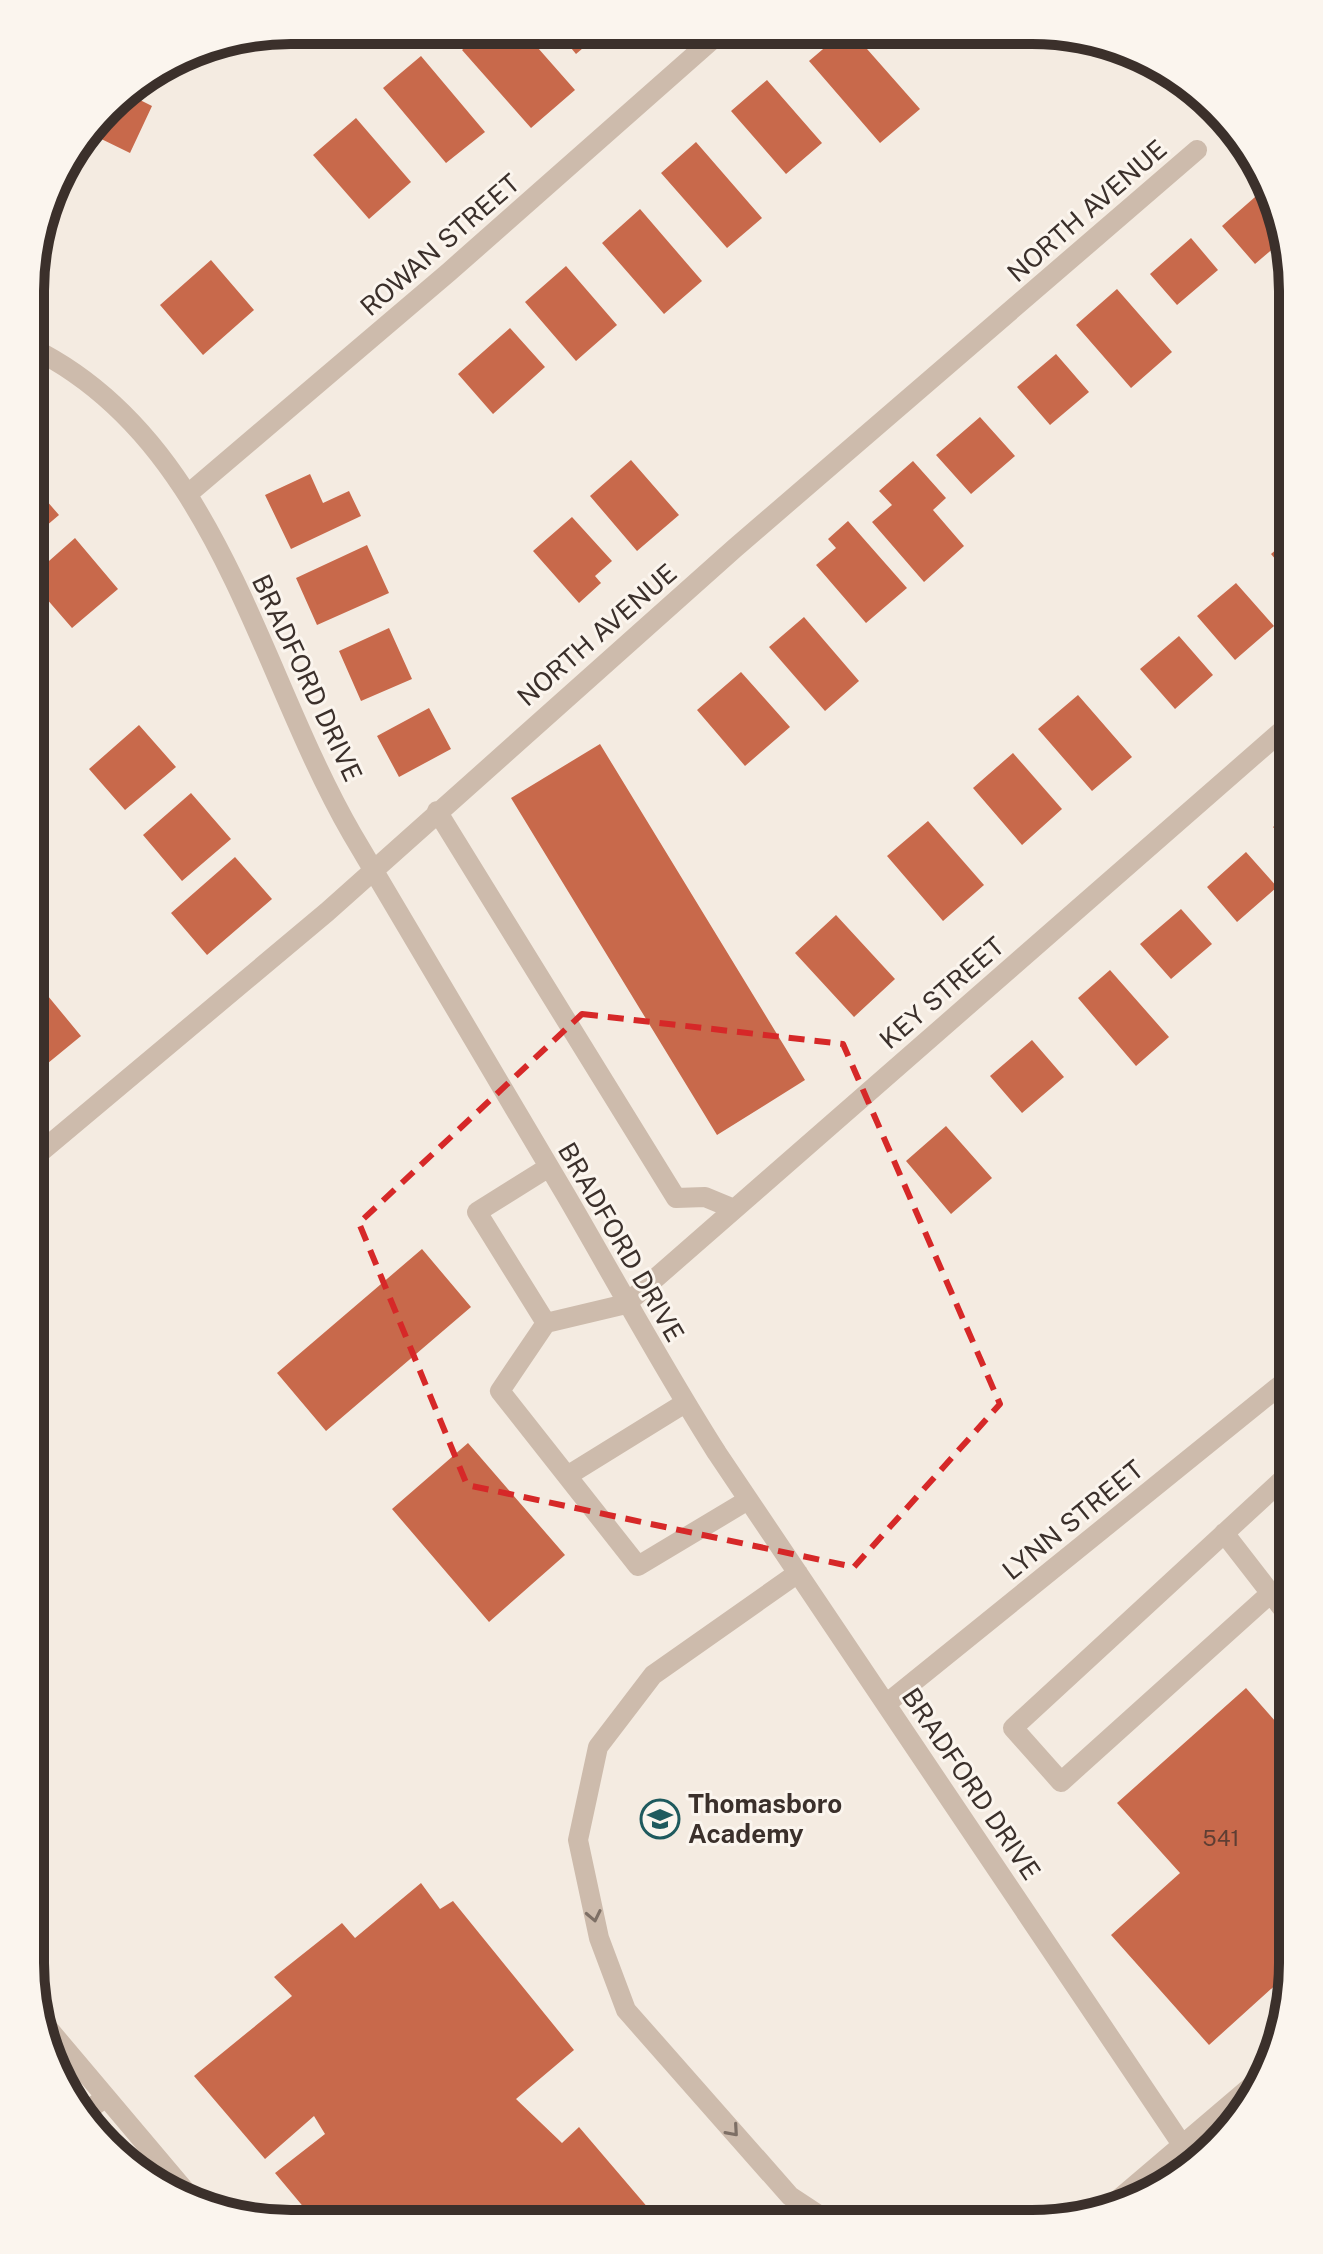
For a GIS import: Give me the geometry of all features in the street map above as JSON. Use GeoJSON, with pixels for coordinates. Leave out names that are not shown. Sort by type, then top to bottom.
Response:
{"type":"FeatureCollection","features":[{"type":"Feature","properties":{"kind":"street","name":"ROWAN STREET"},"geometry":{"type":"LineString","coordinates":[[188,494],[461,261],[707,44]]}},
{"type":"Feature","properties":{"kind":"street","name":"NORTH AVENUE"},"geometry":{"type":"LineString","coordinates":[[44,1149],[373,869],[1197,150]]}},
{"type":"Feature","properties":{"kind":"street","name":"BRADFORD DRIVE"},"geometry":{"type":"LineString","coordinates":[[44,354],[67,365],[123,412],[188,494],[224,562],[350,830],[685,1403],[1187,2153]]}},
{"type":"Feature","properties":{"kind":"street","name":"KEY STREET"},"geometry":{"type":"LineString","coordinates":[[626,1304],[1279,733]]}},
{"type":"Feature","properties":{"kind":"street"},"geometry":{"type":"LineString","coordinates":[[437,811],[676,1198],[705,1197],[734,1209]]}},
{"type":"Feature","properties":{"kind":"street"},"geometry":{"type":"LineString","coordinates":[[546,1323],[477,1212],[549,1167]]}},
{"type":"Feature","properties":{"kind":"street"},"geometry":{"type":"LineString","coordinates":[[626,1304],[546,1323],[500,1391],[638,1566],[748,1500]]}},
{"type":"Feature","properties":{"kind":"street","name":"LYNN STREET"},"geometry":{"type":"LineString","coordinates":[[886,1704],[1278,1387]]}},
{"type":"Feature","properties":{"kind":"street"},"geometry":{"type":"LineString","coordinates":[[567,1476],[685,1403]]}},
{"type":"Feature","properties":{"kind":"street"},"geometry":{"type":"LineString","coordinates":[[1271,1593],[1061,1782],[1013,1728],[1278,1483]]}},
{"type":"Feature","properties":{"kind":"street"},"geometry":{"type":"LineString","coordinates":[[1224,1533],[1278,1602]]}},
{"type":"Feature","properties":{"kind":"street"},"geometry":{"type":"LineString","coordinates":[[798,1573],[653,1675],[598,1747],[578,1840],[599,1938],[626,2010],[790,2196],[811,2210]]}},
{"type":"Feature","properties":{"kind":"street"},"geometry":{"type":"LineString","coordinates":[[56,2037],[178,2182]]}},
{"type":"Feature","properties":{"kind":"street"},"geometry":{"type":"LineString","coordinates":[[91,2108],[106,2097]]}},
{"type":"Feature","properties":{"kind":"street"},"geometry":{"type":"LineString","coordinates":[[1145,2182],[1187,2153],[1229,2111]]}},
{"type":"Feature","properties":{"kind":"highlighted area"},"geometry":{"type":"Polygon","coordinates":[[[582,1014],[843,1044],[1000,1404],[854,1567],[467,1485],[359,1223],[582,1014]]]}},
{"type":"Feature","properties":{"kind":"building"},"geometry":{"type":"Polygon","coordinates":[[[829,44],[863,44],[920,109],[880,143],[809,61],[829,44]]]}},
{"type":"Feature","properties":{"kind":"building"},"geometry":{"type":"Polygon","coordinates":[[[468,45],[535,45],[575,90],[531,128],[462,50],[468,45]]]}},
{"type":"Feature","properties":{"kind":"building"},"geometry":{"type":"Polygon","coordinates":[[[568,45],[587,45],[576,54],[568,45]]]}},
{"type":"Feature","properties":{"kind":"building"},"geometry":{"type":"Polygon","coordinates":[[[421,56],[485,132],[446,163],[383,88],[421,56]]]}},
{"type":"Feature","properties":{"kind":"building"},"geometry":{"type":"Polygon","coordinates":[[[767,80],[822,143],[786,174],[731,111],[767,80]]]}},
{"type":"Feature","properties":{"kind":"building"},"geometry":{"type":"Polygon","coordinates":[[[137,98],[152,106],[130,153],[98,137],[137,98]]]}},
{"type":"Feature","properties":{"kind":"building"},"geometry":{"type":"Polygon","coordinates":[[[356,118],[411,182],[369,219],[313,155],[356,118]]]}},
{"type":"Feature","properties":{"kind":"building"},"geometry":{"type":"Polygon","coordinates":[[[696,142],[762,218],[727,248],[661,173],[696,142]]]}},
{"type":"Feature","properties":{"kind":"building"},"geometry":{"type":"Polygon","coordinates":[[[1259,194],[1275,247],[1255,264],[1222,226],[1259,194]]]}},
{"type":"Feature","properties":{"kind":"building"},"geometry":{"type":"Polygon","coordinates":[[[640,209],[702,281],[664,314],[602,243],[640,209]]]}},
{"type":"Feature","properties":{"kind":"building"},"geometry":{"type":"Polygon","coordinates":[[[1191,238],[1218,270],[1177,305],[1150,274],[1191,238]]]}},
{"type":"Feature","properties":{"kind":"building"},"geometry":{"type":"Polygon","coordinates":[[[211,260],[254,310],[203,355],[160,305],[211,260]]]}},
{"type":"Feature","properties":{"kind":"building"},"geometry":{"type":"Polygon","coordinates":[[[566,266],[617,325],[576,361],[525,302],[566,266]]]}},
{"type":"Feature","properties":{"kind":"building"},"geometry":{"type":"Polygon","coordinates":[[[1117,289],[1172,352],[1131,388],[1076,325],[1117,289]]]}},
{"type":"Feature","properties":{"kind":"building"},"geometry":{"type":"Polygon","coordinates":[[[510,328],[545,367],[493,414],[458,374],[510,328]]]}},
{"type":"Feature","properties":{"kind":"building"},"geometry":{"type":"Polygon","coordinates":[[[1056,354],[1089,392],[1050,425],[1017,387],[1056,354]]]}},
{"type":"Feature","properties":{"kind":"building"},"geometry":{"type":"Polygon","coordinates":[[[980,417],[1015,456],[971,494],[936,455],[980,417]]]}},
{"type":"Feature","properties":{"kind":"building"},"geometry":{"type":"Polygon","coordinates":[[[631,460],[679,515],[637,551],[590,496],[631,460]]]}},
{"type":"Feature","properties":{"kind":"building"},"geometry":{"type":"Polygon","coordinates":[[[913,461],[946,498],[933,510],[964,546],[924,582],[872,522],[892,505],[879,491],[913,461]]]}},
{"type":"Feature","properties":{"kind":"building"},"geometry":{"type":"Polygon","coordinates":[[[310,474],[323,503],[349,491],[361,516],[291,549],[265,495],[310,474]]]}},
{"type":"Feature","properties":{"kind":"building"},"geometry":{"type":"Polygon","coordinates":[[[44,498],[59,515],[44,528],[44,498]]]}},
{"type":"Feature","properties":{"kind":"building"},"geometry":{"type":"Polygon","coordinates":[[[572,517],[612,561],[595,576],[601,583],[579,603],[533,551],[572,517]]]}},
{"type":"Feature","properties":{"kind":"building"},"geometry":{"type":"Polygon","coordinates":[[[848,521],[907,588],[866,623],[816,565],[836,548],[828,539],[848,521]]]}},
{"type":"Feature","properties":{"kind":"building"},"geometry":{"type":"Polygon","coordinates":[[[75,538],[118,589],[72,628],[44,596],[44,565],[75,538]]]}},
{"type":"Feature","properties":{"kind":"building"},"geometry":{"type":"Polygon","coordinates":[[[367,545],[389,593],[317,625],[296,578],[367,545]]]}},
{"type":"Feature","properties":{"kind":"building"},"geometry":{"type":"Polygon","coordinates":[[[1279,547],[1279,563],[1271,554],[1279,547]]]}},
{"type":"Feature","properties":{"kind":"building"},"geometry":{"type":"Polygon","coordinates":[[[1236,583],[1274,626],[1235,660],[1197,616],[1236,583]]]}},
{"type":"Feature","properties":{"kind":"building"},"geometry":{"type":"Polygon","coordinates":[[[804,617],[859,681],[825,711],[769,647],[804,617]]]}},
{"type":"Feature","properties":{"kind":"building"},"geometry":{"type":"Polygon","coordinates":[[[389,628],[412,679],[361,701],[339,651],[389,628]]]}},
{"type":"Feature","properties":{"kind":"building"},"geometry":{"type":"Polygon","coordinates":[[[1179,636],[1213,675],[1175,709],[1140,669],[1179,636]]]}},
{"type":"Feature","properties":{"kind":"building"},"geometry":{"type":"Polygon","coordinates":[[[741,672],[790,727],[745,766],[697,710],[741,672]]]}},
{"type":"Feature","properties":{"kind":"building"},"geometry":{"type":"Polygon","coordinates":[[[1078,695],[1132,757],[1092,791],[1038,729],[1078,695]]]}},
{"type":"Feature","properties":{"kind":"building"},"geometry":{"type":"Polygon","coordinates":[[[429,708],[451,749],[399,777],[377,736],[429,708]]]}},
{"type":"Feature","properties":{"kind":"building"},"geometry":{"type":"Polygon","coordinates":[[[139,725],[176,767],[125,810],[89,769],[139,725]]]}},
{"type":"Feature","properties":{"kind":"building"},"geometry":{"type":"Polygon","coordinates":[[[600,744],[805,1080],[717,1135],[511,798],[600,744]]]}},
{"type":"Feature","properties":{"kind":"building"},"geometry":{"type":"Polygon","coordinates":[[[1013,753],[1062,809],[1022,845],[973,788],[1013,753]]]}},
{"type":"Feature","properties":{"kind":"building"},"geometry":{"type":"Polygon","coordinates":[[[191,793],[231,839],[182,881],[143,835],[191,793]]]}},
{"type":"Feature","properties":{"kind":"building"},"geometry":{"type":"Polygon","coordinates":[[[928,821],[984,885],[943,921],[887,856],[928,821]]]}},
{"type":"Feature","properties":{"kind":"building"},"geometry":{"type":"Polygon","coordinates":[[[1246,852],[1277,887],[1237,922],[1207,887],[1246,852]]]}},
{"type":"Feature","properties":{"kind":"building"},"geometry":{"type":"Polygon","coordinates":[[[235,857],[272,899],[207,955],[171,913],[235,857]]]}},
{"type":"Feature","properties":{"kind":"building"},"geometry":{"type":"Polygon","coordinates":[[[1181,909],[1212,944],[1171,979],[1140,944],[1181,909]]]}},
{"type":"Feature","properties":{"kind":"building"},"geometry":{"type":"Polygon","coordinates":[[[836,915],[895,979],[854,1017],[795,953],[836,915]]]}},
{"type":"Feature","properties":{"kind":"building"},"geometry":{"type":"Polygon","coordinates":[[[1110,970],[1169,1037],[1136,1066],[1078,998],[1110,970]]]}},
{"type":"Feature","properties":{"kind":"building"},"geometry":{"type":"Polygon","coordinates":[[[44,991],[81,1036],[44,1066],[44,991]]]}},
{"type":"Feature","properties":{"kind":"building"},"geometry":{"type":"Polygon","coordinates":[[[1032,1040],[1064,1077],[1022,1113],[990,1076],[1032,1040]]]}},
{"type":"Feature","properties":{"kind":"building"},"geometry":{"type":"Polygon","coordinates":[[[946,1126],[992,1178],[951,1214],[906,1161],[946,1126]]]}},
{"type":"Feature","properties":{"kind":"building"},"geometry":{"type":"Polygon","coordinates":[[[422,1249],[471,1307],[326,1431],[277,1373],[422,1249]]]}},
{"type":"Feature","properties":{"kind":"building"},"geometry":{"type":"Polygon","coordinates":[[[468,1443],[565,1555],[489,1622],[392,1509],[468,1443]]]}},
{"type":"Feature","properties":{"kind":"building"},"geometry":{"type":"Polygon","coordinates":[[[1246,1688],[1278,1724],[1277,1983],[1209,2045],[1111,1935],[1180,1873],[1117,1803],[1246,1688]]]}},
{"type":"Feature","properties":{"kind":"building"},"geometry":{"type":"Polygon","coordinates":[[[421,1883],[440,1909],[453,1901],[574,2050],[516,2099],[562,2143],[579,2127],[650,2210],[306,2210],[275,2173],[325,2134],[314,2116],[265,2159],[194,2076],[292,1996],[274,1977],[342,1923],[355,1938],[421,1883]]]}},
{"type":"Feature","properties":{"kind":"place","name":"Thomasboro Academy"},"geometry":{"type":"Point","coordinates":[660,1819]}}]}
